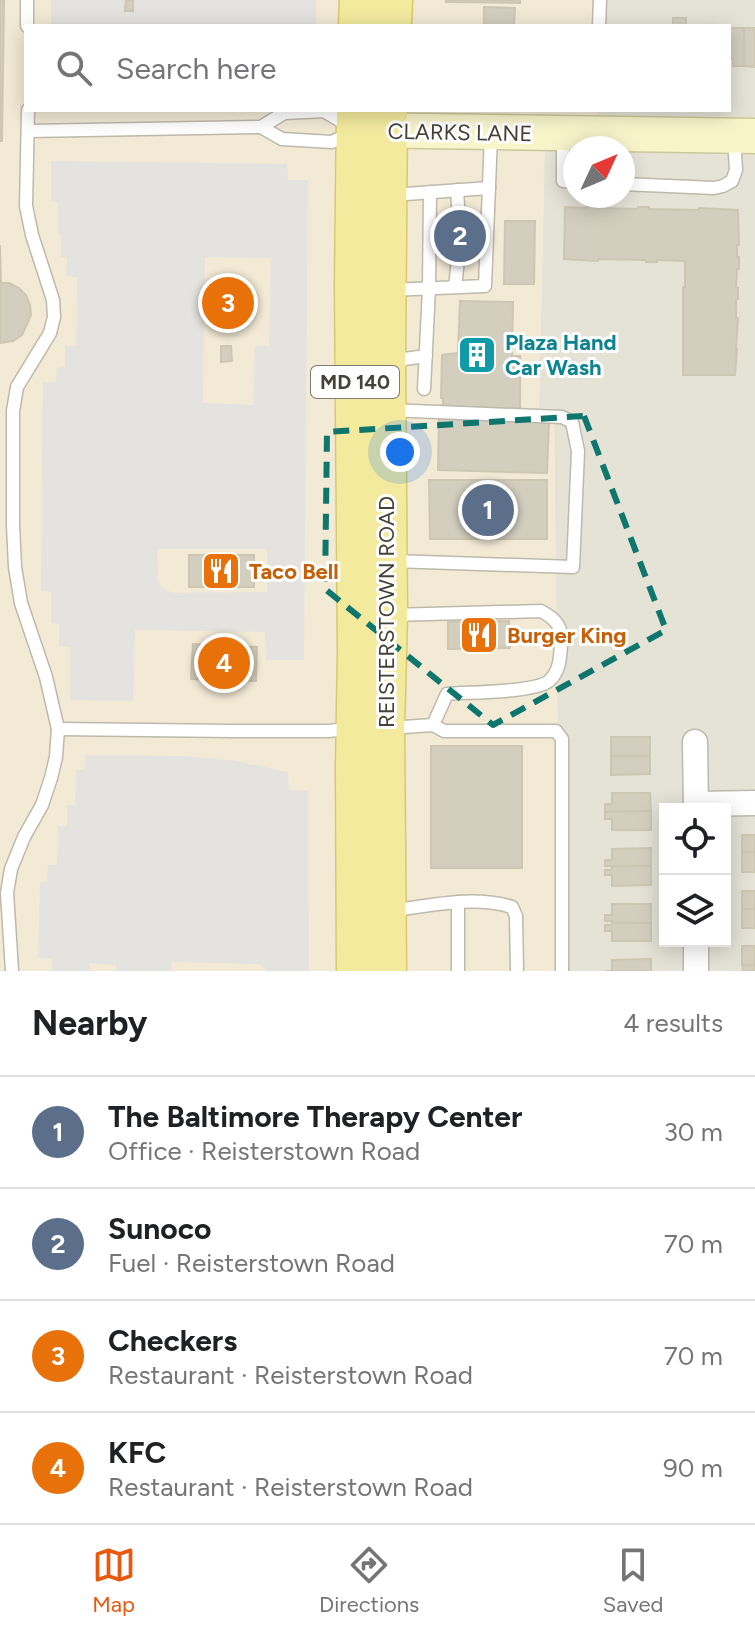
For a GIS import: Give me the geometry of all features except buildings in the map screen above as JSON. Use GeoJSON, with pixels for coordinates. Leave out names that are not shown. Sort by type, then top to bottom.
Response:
{"type":"FeatureCollection","features":[{"type":"Feature","properties":{"kind":"main road"},"geometry":{"type":"LineString","coordinates":[[358,24],[359,0]]}},
{"type":"Feature","properties":{"kind":"main road"},"geometry":{"type":"LineString","coordinates":[[392,24],[393,0]]}},
{"type":"Feature","properties":{"kind":"main road","name":"REISTERSTOWN ROAD"},"geometry":{"type":"LineString","coordinates":[[356,971],[356,840],[388,615],[386,195],[372,120]]}},
{"type":"Feature","properties":{"kind":"main road","name":"REISTERSTOWN ROAD"},"geometry":{"type":"LineString","coordinates":[[372,120],[355,448],[357,554],[387,912],[387,971]]}},
{"type":"Feature","properties":{"kind":"main road"},"geometry":{"type":"LineString","coordinates":[[355,448],[368,489],[370,549],[386,561]]}},
{"type":"Feature","properties":{"kind":"main road"},"geometry":{"type":"LineString","coordinates":[[343,971],[344,929],[356,840]]}},
{"type":"Feature","properties":{"kind":"street","name":"CLARKS LANE"},"geometry":{"type":"LineString","coordinates":[[372,120],[491,133],[563,134],[598,128],[745,136]]}},
{"type":"Feature","properties":{"kind":"street"},"geometry":{"type":"LineString","coordinates":[[695,742],[696,803]]}},
{"type":"Feature","properties":{"kind":"street"},"geometry":{"type":"LineString","coordinates":[[731,805],[755,803]]}},
{"type":"Feature","properties":{"kind":"street"},"geometry":{"type":"LineString","coordinates":[[696,947],[696,971]]}},
{"type":"Feature","properties":{"kind":"lane"},"geometry":{"type":"LineString","coordinates":[[27,0],[27,24]]}},
{"type":"Feature","properties":{"kind":"lane"},"geometry":{"type":"LineString","coordinates":[[599,24],[600,0]]}},
{"type":"Feature","properties":{"kind":"lane"},"geometry":{"type":"LineString","coordinates":[[12,971],[7,893],[11,869],[42,805],[56,757],[58,729],[46,677],[21,603],[15,567],[13,411],[17,387],[50,333],[54,317],[53,300],[26,206],[28,112]]}},
{"type":"Feature","properties":{"kind":"lane"},"geometry":{"type":"LineString","coordinates":[[28,131],[261,127],[284,113],[304,112]]}},
{"type":"Feature","properties":{"kind":"lane"},"geometry":{"type":"LineString","coordinates":[[329,112],[372,120]]}},
{"type":"Feature","properties":{"kind":"lane"},"geometry":{"type":"LineString","coordinates":[[261,127],[282,139],[332,142],[372,120]]}},
{"type":"Feature","properties":{"kind":"lane"},"geometry":{"type":"LineString","coordinates":[[386,290],[485,286],[491,133]]}},
{"type":"Feature","properties":{"kind":"lane"},"geometry":{"type":"LineString","coordinates":[[635,185],[723,186],[732,181],[745,136]]}},
{"type":"Feature","properties":{"kind":"lane"},"geometry":{"type":"LineString","coordinates":[[386,195],[489,188]]}},
{"type":"Feature","properties":{"kind":"lane"},"geometry":{"type":"LineString","coordinates":[[457,190],[459,221]]}},
{"type":"Feature","properties":{"kind":"lane"},"geometry":{"type":"LineString","coordinates":[[424,389],[430,192]]}},
{"type":"Feature","properties":{"kind":"lane"},"geometry":{"type":"LineString","coordinates":[[455,287],[459,251]]}},
{"type":"Feature","properties":{"kind":"lane"},"geometry":{"type":"LineString","coordinates":[[386,361],[426,356]]}},
{"type":"Feature","properties":{"kind":"lane"},"geometry":{"type":"LineString","coordinates":[[386,561],[573,567],[578,451],[572,422],[562,417],[387,410]]}},
{"type":"Feature","properties":{"kind":"lane"},"geometry":{"type":"LineString","coordinates":[[388,615],[541,611],[560,626],[559,666],[549,682],[534,688],[447,694],[433,725]]}},
{"type":"Feature","properties":{"kind":"lane"},"geometry":{"type":"LineString","coordinates":[[58,729],[328,731],[433,725],[444,731],[556,731],[562,739],[562,971]]}},
{"type":"Feature","properties":{"kind":"lane"},"geometry":{"type":"LineString","coordinates":[[387,912],[458,902],[512,907],[516,916],[517,971]]}},
{"type":"Feature","properties":{"kind":"lane"},"geometry":{"type":"LineString","coordinates":[[458,902],[458,971]]}},
{"type":"Feature","properties":{"kind":"highlighted area"},"geometry":{"type":"Polygon","coordinates":[[[584,416],[666,630],[493,725],[325,589],[327,432],[584,416]]]}},
{"type":"Feature","properties":{"kind":"shaded area"},"geometry":{"type":"Polygon","coordinates":[[[0,0],[600,0],[599,24],[24,24],[24,112],[597,112],[597,134],[545,133],[539,408],[554,409],[560,971],[0,971],[0,0]]]}},
{"type":"Feature","properties":{"kind":"shaded area"},"geometry":{"type":"Polygon","coordinates":[[[51,0],[316,0],[316,24],[51,24],[51,0]]]}},
{"type":"Feature","properties":{"kind":"shaded area"},"geometry":{"type":"Polygon","coordinates":[[[600,0],[755,0],[755,971],[560,971],[554,409],[539,408],[545,132],[596,134],[597,112],[731,112],[731,24],[599,24],[600,0]]]}},
{"type":"Feature","properties":{"kind":"shaded area"},"geometry":{"type":"Polygon","coordinates":[[[51,161],[287,164],[288,180],[308,180],[304,660],[266,660],[265,632],[135,630],[133,701],[70,700],[70,647],[59,646],[59,624],[51,623],[51,592],[41,591],[43,382],[56,382],[57,368],[65,367],[65,346],[76,346],[77,277],[66,276],[67,257],[61,257],[61,235],[58,234],[58,202],[51,201],[51,161]],[[205,257],[203,403],[253,405],[255,346],[269,346],[271,258],[205,257]],[[157,549],[158,580],[160,586],[168,591],[267,592],[267,549],[157,549]]]}},
{"type":"Feature","properties":{"kind":"shaded area"},"geometry":{"type":"Polygon","coordinates":[[[85,755],[230,760],[288,772],[289,790],[308,791],[309,971],[268,971],[260,964],[172,962],[171,971],[116,971],[116,965],[90,963],[90,971],[52,971],[52,959],[38,958],[40,882],[47,882],[48,865],[57,865],[58,826],[67,826],[67,805],[75,805],[76,770],[84,769],[85,755]]]}},
{"type":"Feature","properties":{"kind":"place","name":"Sunoco"},"geometry":{"type":"Point","coordinates":[460,236]}},
{"type":"Feature","properties":{"kind":"place","name":"Checkers"},"geometry":{"type":"Point","coordinates":[228,303]}},
{"type":"Feature","properties":{"kind":"place","name":"Plaza Hand Car Wash"},"geometry":{"type":"Point","coordinates":[477,355]}},
{"type":"Feature","properties":{"kind":"place","name":"The Baltimore Therapy Center"},"geometry":{"type":"Point","coordinates":[488,510]}},
{"type":"Feature","properties":{"kind":"place","name":"Taco Bell"},"geometry":{"type":"Point","coordinates":[221,571]}},
{"type":"Feature","properties":{"kind":"place","name":"Burger King"},"geometry":{"type":"Point","coordinates":[479,635]}},
{"type":"Feature","properties":{"kind":"place","name":"KFC"},"geometry":{"type":"Point","coordinates":[224,663]}}]}
